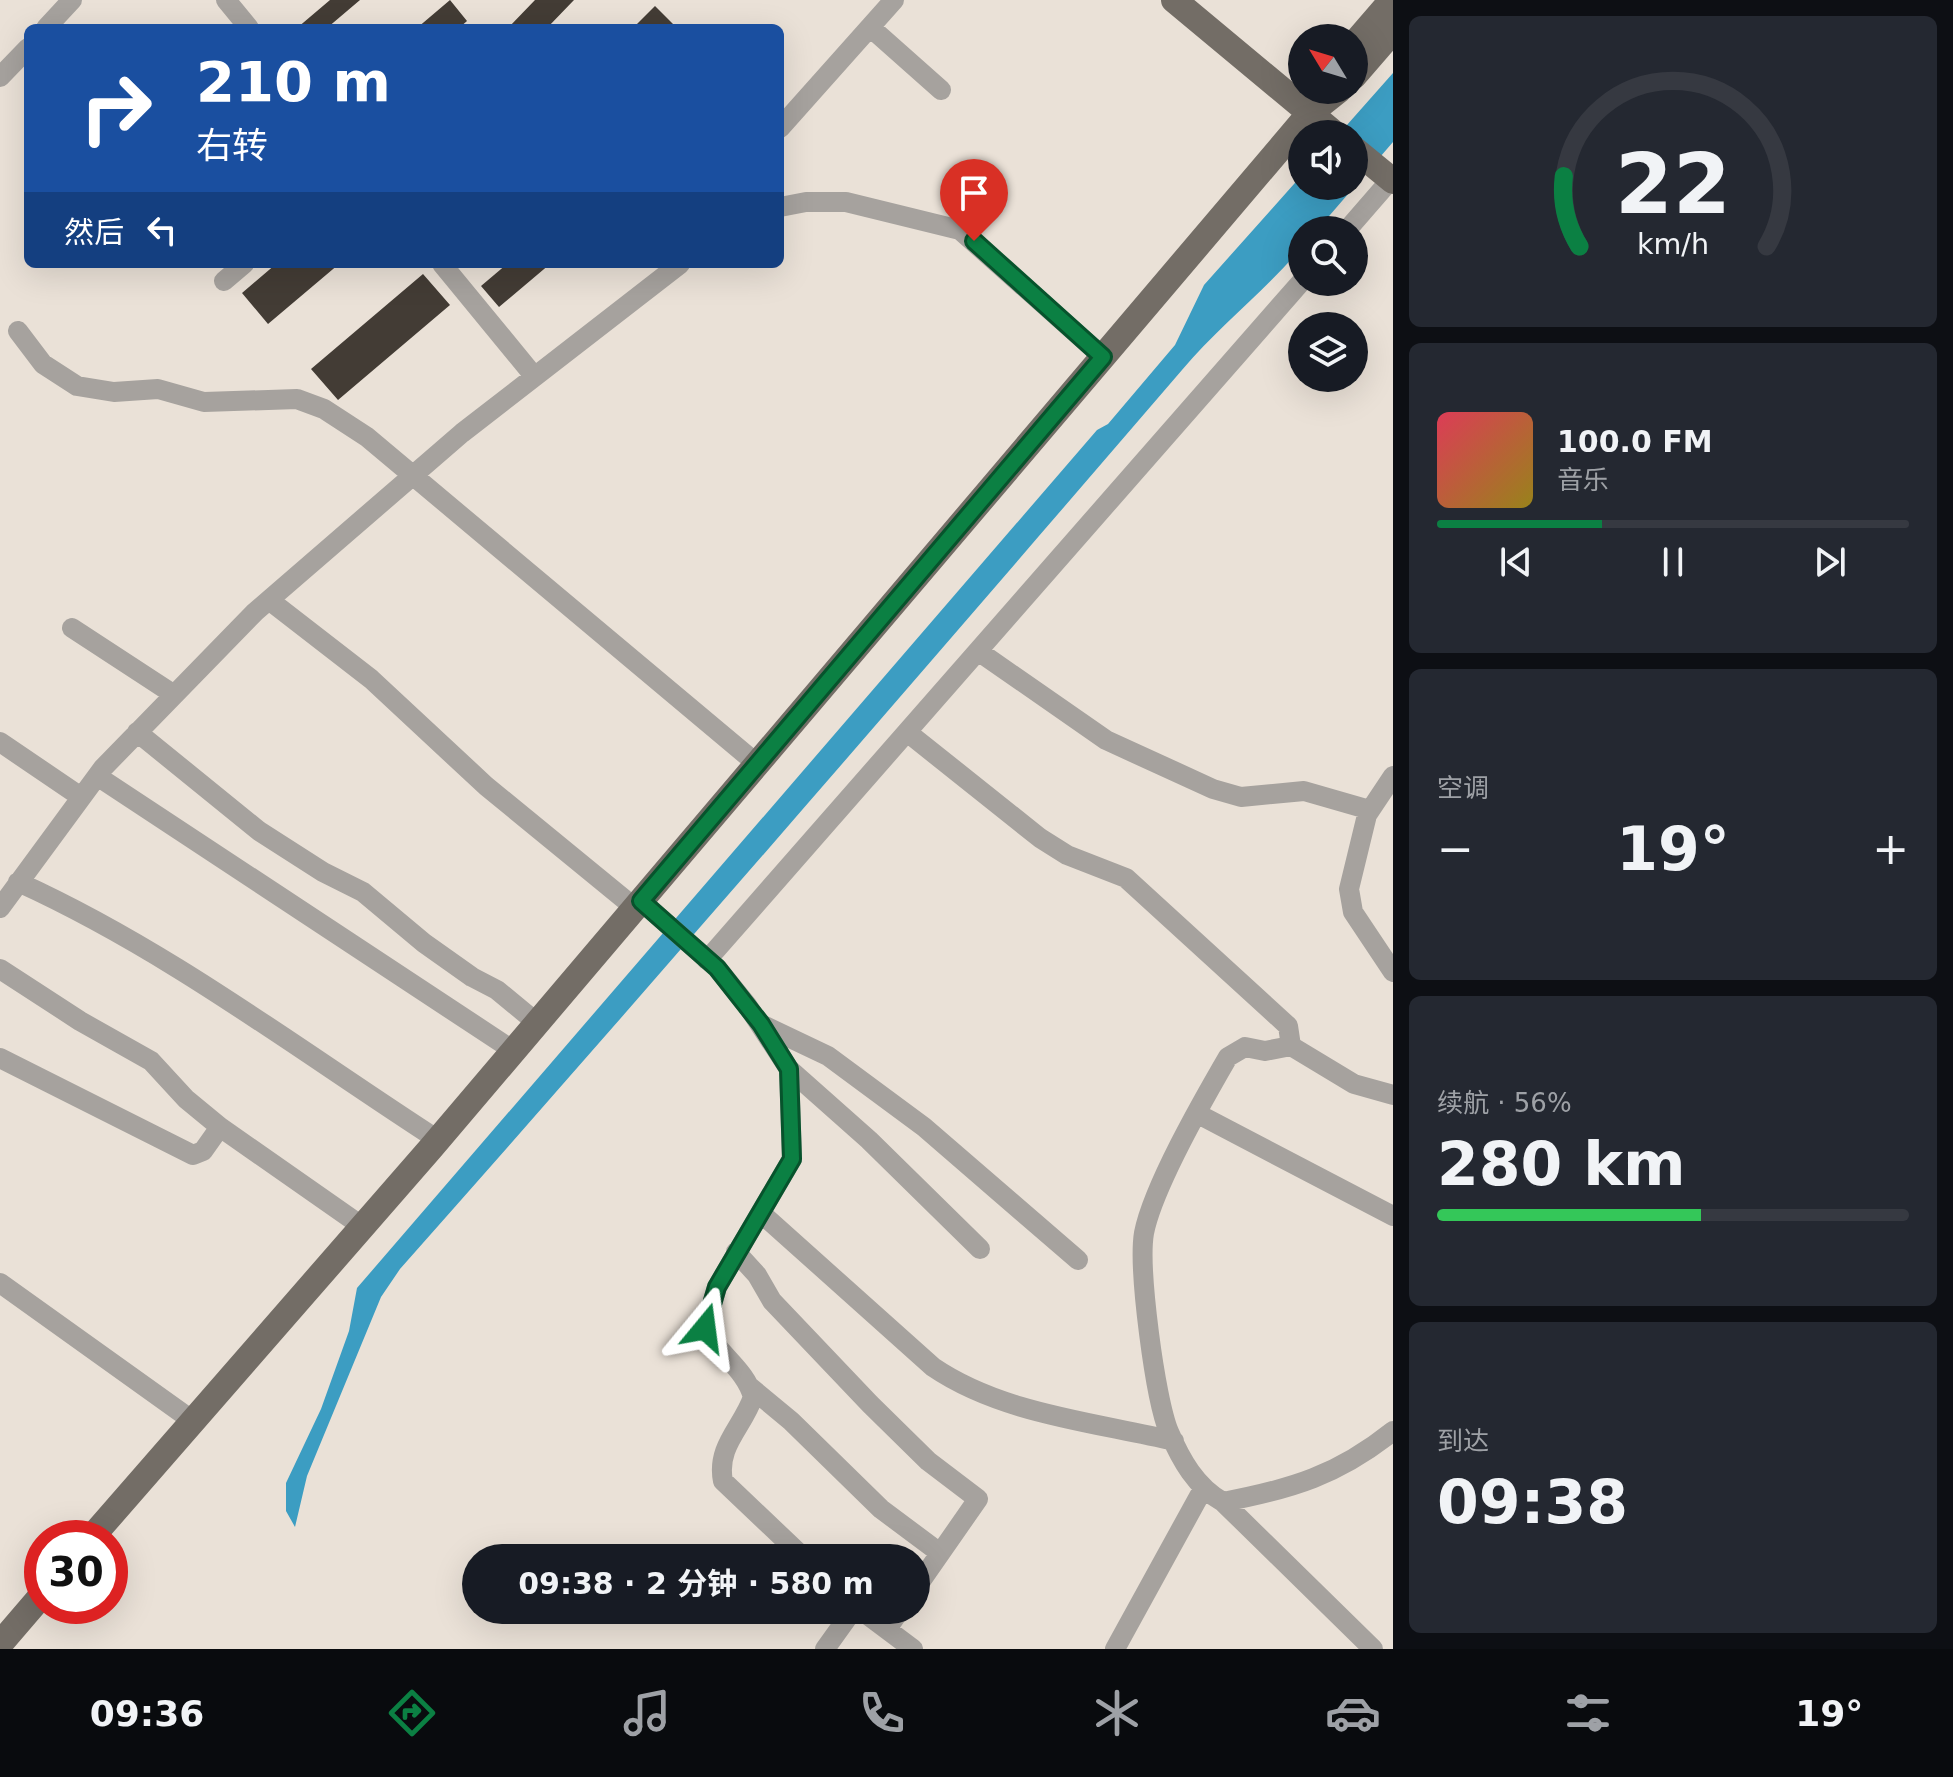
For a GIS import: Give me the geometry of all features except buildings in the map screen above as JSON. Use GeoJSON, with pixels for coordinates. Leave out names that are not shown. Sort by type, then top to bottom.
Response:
{"type":"FeatureCollection","features":[{"type":"Feature","properties":{"kind":"main road"},"geometry":{"type":"LineString","coordinates":[[1174,0],[1288,82]]}},
{"type":"Feature","properties":{"kind":"main road"},"geometry":{"type":"LineString","coordinates":[[1368,28],[1392,0]]}},
{"type":"Feature","properties":{"kind":"main road"},"geometry":{"type":"LineString","coordinates":[[1368,60],[1393,31]]}},
{"type":"Feature","properties":{"kind":"main road"},"geometry":{"type":"LineString","coordinates":[[107,1520],[514,1051],[1314,104]]}},
{"type":"Feature","properties":{"kind":"main road"},"geometry":{"type":"LineString","coordinates":[[1368,160],[1392,179]]}},
{"type":"Feature","properties":{"kind":"main road"},"geometry":{"type":"LineString","coordinates":[[0,1644],[24,1616]]}},
{"type":"Feature","properties":{"kind":"street"},"geometry":{"type":"LineString","coordinates":[[50,24],[72,0]]}},
{"type":"Feature","properties":{"kind":"street"},"geometry":{"type":"LineString","coordinates":[[226,0],[246,24]]}},
{"type":"Feature","properties":{"kind":"street"},"geometry":{"type":"LineString","coordinates":[[784,124],[894,0]]}},
{"type":"Feature","properties":{"kind":"street"},"geometry":{"type":"LineString","coordinates":[[870,27],[941,90]]}},
{"type":"Feature","properties":{"kind":"street"},"geometry":{"type":"LineString","coordinates":[[0,77],[24,52]]}},
{"type":"Feature","properties":{"kind":"street"},"geometry":{"type":"LineString","coordinates":[[1359,216],[1392,179]]}},
{"type":"Feature","properties":{"kind":"street"},"geometry":{"type":"LineString","coordinates":[[784,203],[846,202],[960,230],[1103,357]]}},
{"type":"Feature","properties":{"kind":"street"},"geometry":{"type":"LineString","coordinates":[[224,281],[239,268]]}},
{"type":"Feature","properties":{"kind":"street"},"geometry":{"type":"LineString","coordinates":[[445,268],[534,376]]}},
{"type":"Feature","properties":{"kind":"street"},"geometry":{"type":"LineString","coordinates":[[1,903],[97,776],[173,694],[269,600],[534,376],[675,268]]}},
{"type":"Feature","properties":{"kind":"street"},"geometry":{"type":"LineString","coordinates":[[707,960],[1289,296]]}},
{"type":"Feature","properties":{"kind":"street"},"geometry":{"type":"LineString","coordinates":[[18,331],[43,364],[77,386],[114,392],[158,389],[204,402],[297,399],[324,409],[367,437],[757,764]]}},
{"type":"Feature","properties":{"kind":"street"},"geometry":{"type":"LineString","coordinates":[[269,600],[371,679],[486,786],[707,960],[761,1024],[789,1069],[869,1140],[980,1249]]}},
{"type":"Feature","properties":{"kind":"street"},"geometry":{"type":"LineString","coordinates":[[72,628],[173,694]]}},
{"type":"Feature","properties":{"kind":"street"},"geometry":{"type":"LineString","coordinates":[[978,651],[1106,740],[1213,789],[1241,797],[1304,791],[1370,810]]}},
{"type":"Feature","properties":{"kind":"street"},"geometry":{"type":"LineString","coordinates":[[137,732],[259,831],[323,872],[363,892],[424,943],[472,977],[497,990],[537,1023]]}},
{"type":"Feature","properties":{"kind":"street"},"geometry":{"type":"LineString","coordinates":[[907,732],[1040,838],[1067,855],[1126,878],[1288,1026],[1291,1046]]}},
{"type":"Feature","properties":{"kind":"street"},"geometry":{"type":"LineString","coordinates":[[0,742],[81,797]]}},
{"type":"Feature","properties":{"kind":"street"},"geometry":{"type":"LineString","coordinates":[[97,776],[514,1051]]}},
{"type":"Feature","properties":{"kind":"street"},"geometry":{"type":"LineString","coordinates":[[1393,776],[1370,810],[1349,889],[1353,912],[1393,972]]}},
{"type":"Feature","properties":{"kind":"street"},"geometry":{"type":"LineString","coordinates":[[18,882],[75,908],[170,962],[438,1140]]}},
{"type":"Feature","properties":{"kind":"street"},"geometry":{"type":"LineString","coordinates":[[0,969],[80,1021],[151,1061],[186,1099],[220,1127],[363,1227]]}},
{"type":"Feature","properties":{"kind":"street"},"geometry":{"type":"LineString","coordinates":[[761,1024],[828,1056],[924,1127],[1078,1260]]}},
{"type":"Feature","properties":{"kind":"street"},"geometry":{"type":"LineString","coordinates":[[1373,1649],[1223,1502],[1203,1489],[1174,1441],[1168,1429],[1154,1360],[1144,1277],[1144,1234],[1156,1198],[1228,1057],[1245,1047],[1265,1051],[1291,1046],[1354,1084],[1393,1095]]}},
{"type":"Feature","properties":{"kind":"street"},"geometry":{"type":"LineString","coordinates":[[0,1058],[193,1155],[203,1151],[220,1127]]}},
{"type":"Feature","properties":{"kind":"street"},"geometry":{"type":"LineString","coordinates":[[789,1069],[792,1159],[717,1287],[705,1328],[713,1345],[748,1379],[753,1397],[749,1410],[731,1436],[720,1466],[723,1481],[789,1544]]}},
{"type":"Feature","properties":{"kind":"street"},"geometry":{"type":"LineString","coordinates":[[1198,1114],[1393,1216]]}},
{"type":"Feature","properties":{"kind":"street"},"geometry":{"type":"LineString","coordinates":[[762,1214],[933,1367],[961,1386],[995,1400],[1174,1441]]}},
{"type":"Feature","properties":{"kind":"street"},"geometry":{"type":"LineString","coordinates":[[736,1252],[757,1275],[772,1301],[870,1404],[928,1461],[978,1499],[930,1568]]}},
{"type":"Feature","properties":{"kind":"street"},"geometry":{"type":"LineString","coordinates":[[0,1283],[193,1421]]}},
{"type":"Feature","properties":{"kind":"street"},"geometry":{"type":"LineString","coordinates":[[750,1387],[791,1421],[881,1509],[940,1553]]}},
{"type":"Feature","properties":{"kind":"street"},"geometry":{"type":"LineString","coordinates":[[1223,1502],[1277,1492],[1329,1475],[1393,1431]]}},
{"type":"Feature","properties":{"kind":"street"},"geometry":{"type":"LineString","coordinates":[[1115,1649],[1203,1489]]}},
{"type":"Feature","properties":{"kind":"street"},"geometry":{"type":"LineString","coordinates":[[825,1649],[843,1624]]}},
{"type":"Feature","properties":{"kind":"street"},"geometry":{"type":"LineString","coordinates":[[880,1624],[913,1649]]}},
{"type":"Feature","properties":{"kind":"street"},"geometry":{"type":"LineString","coordinates":[[887,1629],[890,1624]]}},
{"type":"Feature","properties":{"kind":"water"},"geometry":{"type":"Polygon","coordinates":[[[1393,73],[1393,142],[1368,171],[1368,120],[1351,120],[1393,73]]]}},
{"type":"Feature","properties":{"kind":"water"},"geometry":{"type":"Polygon","coordinates":[[[1288,191],[1288,200],[1343,200],[1329,216],[1288,216],[1288,262],[1182,370],[793,821],[400,1269],[381,1297],[307,1476],[295,1527],[286,1511],[286,1483],[321,1409],[349,1331],[357,1288],[1097,430],[1108,424],[1175,345],[1204,285],[1288,191]]]}},
{"type":"Feature","properties":{"kind":"route"},"geometry":{"type":"LineString","coordinates":[[705,1328],[717,1287],[769,1204],[792,1159],[789,1069],[780,1050],[717,968],[641,901],[1103,357],[974,241]]}}]}
